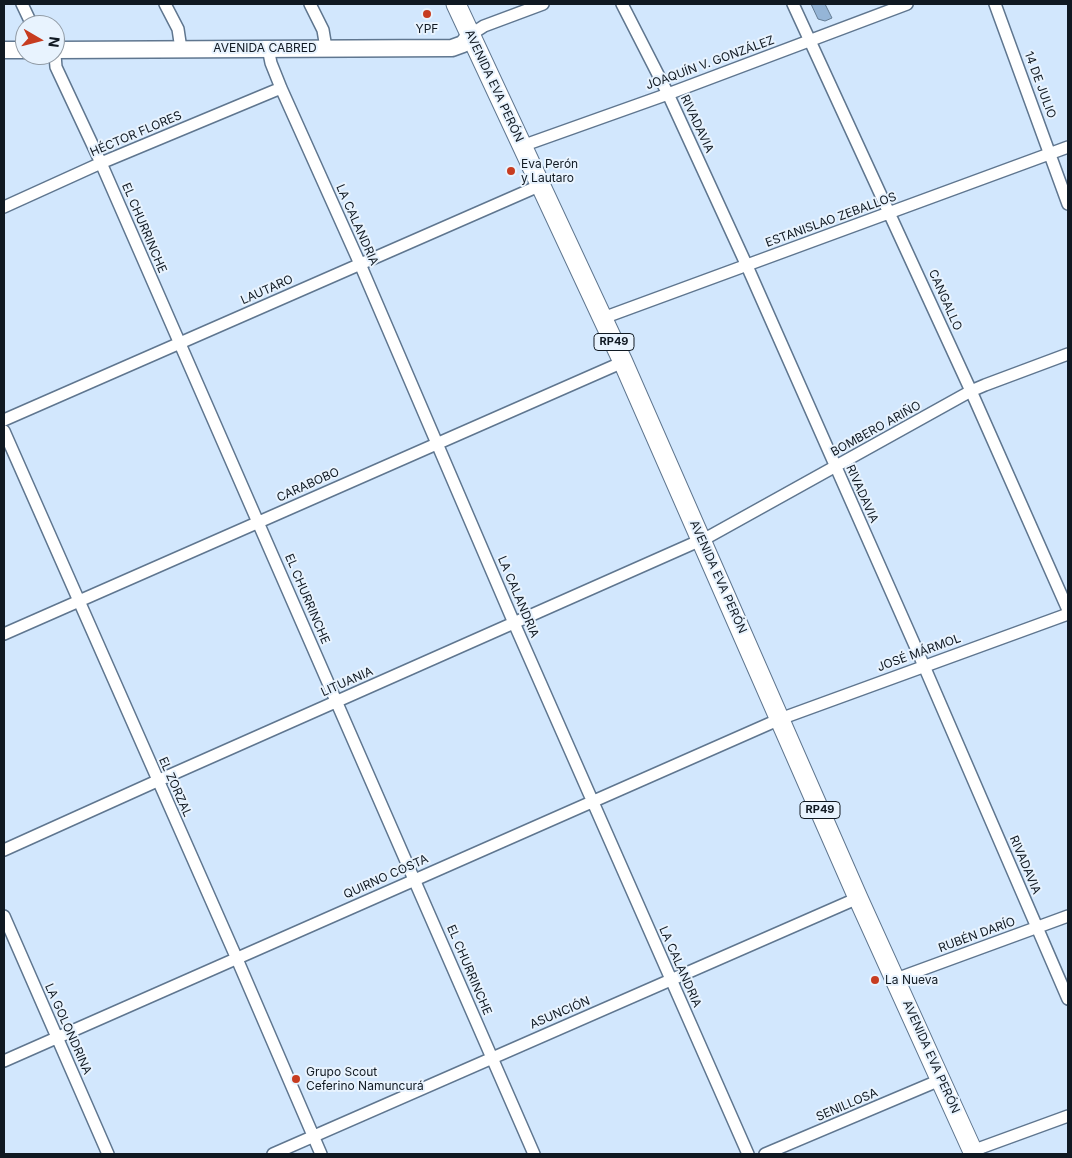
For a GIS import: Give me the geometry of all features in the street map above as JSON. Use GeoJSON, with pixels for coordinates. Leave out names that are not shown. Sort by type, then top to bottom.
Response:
{"type":"FeatureCollection","features":[{"type":"Feature","properties":{"kind":"main road","name":"AVENIDA EVA PERÓN"},"geometry":{"type":"LineString","coordinates":[[456,4],[623,362],[858,898],[973,1153]]}},
{"type":"Feature","properties":{"kind":"street"},"geometry":{"type":"LineString","coordinates":[[165,4],[178,29],[181,49]]}},
{"type":"Feature","properties":{"kind":"street"},"geometry":{"type":"LineString","coordinates":[[310,4],[323,30],[326,48]]}},
{"type":"Feature","properties":{"kind":"street"},"geometry":{"type":"LineString","coordinates":[[470,35],[484,26],[543,4]]}},
{"type":"Feature","properties":{"kind":"street","name":"RIVADAVIA"},"geometry":{"type":"LineString","coordinates":[[622,4],[668,94],[747,266],[924,666],[1068,999]]}},
{"type":"Feature","properties":{"kind":"street","name":"CANGALLO"},"geometry":{"type":"LineString","coordinates":[[794,4],[972,392],[1068,612]]}},
{"type":"Feature","properties":{"kind":"street","name":"JOAQUÍN V. GONZÁLEZ"},"geometry":{"type":"LineString","coordinates":[[522,146],[668,94],[907,4]]}},
{"type":"Feature","properties":{"kind":"street","name":"14 DE JULIO"},"geometry":{"type":"LineString","coordinates":[[996,4],[1068,204]]}},
{"type":"Feature","properties":{"kind":"street","name":"AVENIDA CABRED"},"geometry":{"type":"LineString","coordinates":[[65,50],[452,48],[463,44],[470,35]]}},
{"type":"Feature","properties":{"kind":"street","name":"LA CALANDRIA"},"geometry":{"type":"LineString","coordinates":[[268,48],[271,63],[281,88],[360,264],[592,802],[748,1154]]}},
{"type":"Feature","properties":{"kind":"street","name":"EL CHURRINCHE"},"geometry":{"type":"LineString","coordinates":[[56,65],[101,163],[534,1154]]}},
{"type":"Feature","properties":{"kind":"street","name":"HÉCTOR FLORES"},"geometry":{"type":"LineString","coordinates":[[4,207],[101,163],[281,88]]}},
{"type":"Feature","properties":{"kind":"street","name":"ESTANISLAO ZEBALLOS"},"geometry":{"type":"LineString","coordinates":[[603,318],[1068,147]]}},
{"type":"Feature","properties":{"kind":"street","name":"LAUTARO"},"geometry":{"type":"LineString","coordinates":[[4,420],[541,185]]}},
{"type":"Feature","properties":{"kind":"street","name":"BOMBERO ARIÑO"},"geometry":{"type":"LineString","coordinates":[[702,539],[985,385],[1068,354]]}},
{"type":"Feature","properties":{"kind":"street","name":"CARABOBO"},"geometry":{"type":"LineString","coordinates":[[4,634],[623,362]]}},
{"type":"Feature","properties":{"kind":"street","name":"EL ZORZAL"},"geometry":{"type":"LineString","coordinates":[[4,431],[321,1154]]}},
{"type":"Feature","properties":{"kind":"street","name":"LITUANIA"},"geometry":{"type":"LineString","coordinates":[[4,850],[702,539]]}},
{"type":"Feature","properties":{"kind":"street","name":"JOSÉ MÁRMOL"},"geometry":{"type":"LineString","coordinates":[[780,719],[1068,612]]}},
{"type":"Feature","properties":{"kind":"street","name":"QUIRNO COSTA"},"geometry":{"type":"LineString","coordinates":[[4,1061],[780,719]]}},
{"type":"Feature","properties":{"kind":"street","name":"ASUNCIÓN"},"geometry":{"type":"LineString","coordinates":[[273,1154],[858,898]]}},
{"type":"Feature","properties":{"kind":"street","name":"LA GOLONDRINA"},"geometry":{"type":"LineString","coordinates":[[4,916],[108,1154]]}},
{"type":"Feature","properties":{"kind":"street","name":"RUBÉN DARÍO"},"geometry":{"type":"LineString","coordinates":[[896,979],[1068,916]]}},
{"type":"Feature","properties":{"kind":"street","name":"SENILLOSA"},"geometry":{"type":"LineString","coordinates":[[765,1154],[940,1080]]}},
{"type":"Feature","properties":{"kind":"street"},"geometry":{"type":"LineString","coordinates":[[973,1153],[1068,1116]]}},
{"type":"Feature","properties":{"kind":"building"},"geometry":{"type":"Polygon","coordinates":[[[811,4],[825,4],[832,18],[825,21],[818,19],[811,4]]]}},
{"type":"Feature","properties":{"kind":"place","name":"YPF"},"geometry":{"type":"Point","coordinates":[427,14]}},
{"type":"Feature","properties":{"kind":"place","name":"Eva Perón y Lautaro"},"geometry":{"type":"Point","coordinates":[511,171]}},
{"type":"Feature","properties":{"kind":"place","name":"La Nueva"},"geometry":{"type":"Point","coordinates":[875,980]}},
{"type":"Feature","properties":{"kind":"place","name":"Grupo Scout Ceferino Namuncurá"},"geometry":{"type":"Point","coordinates":[296,1079]}}]}
